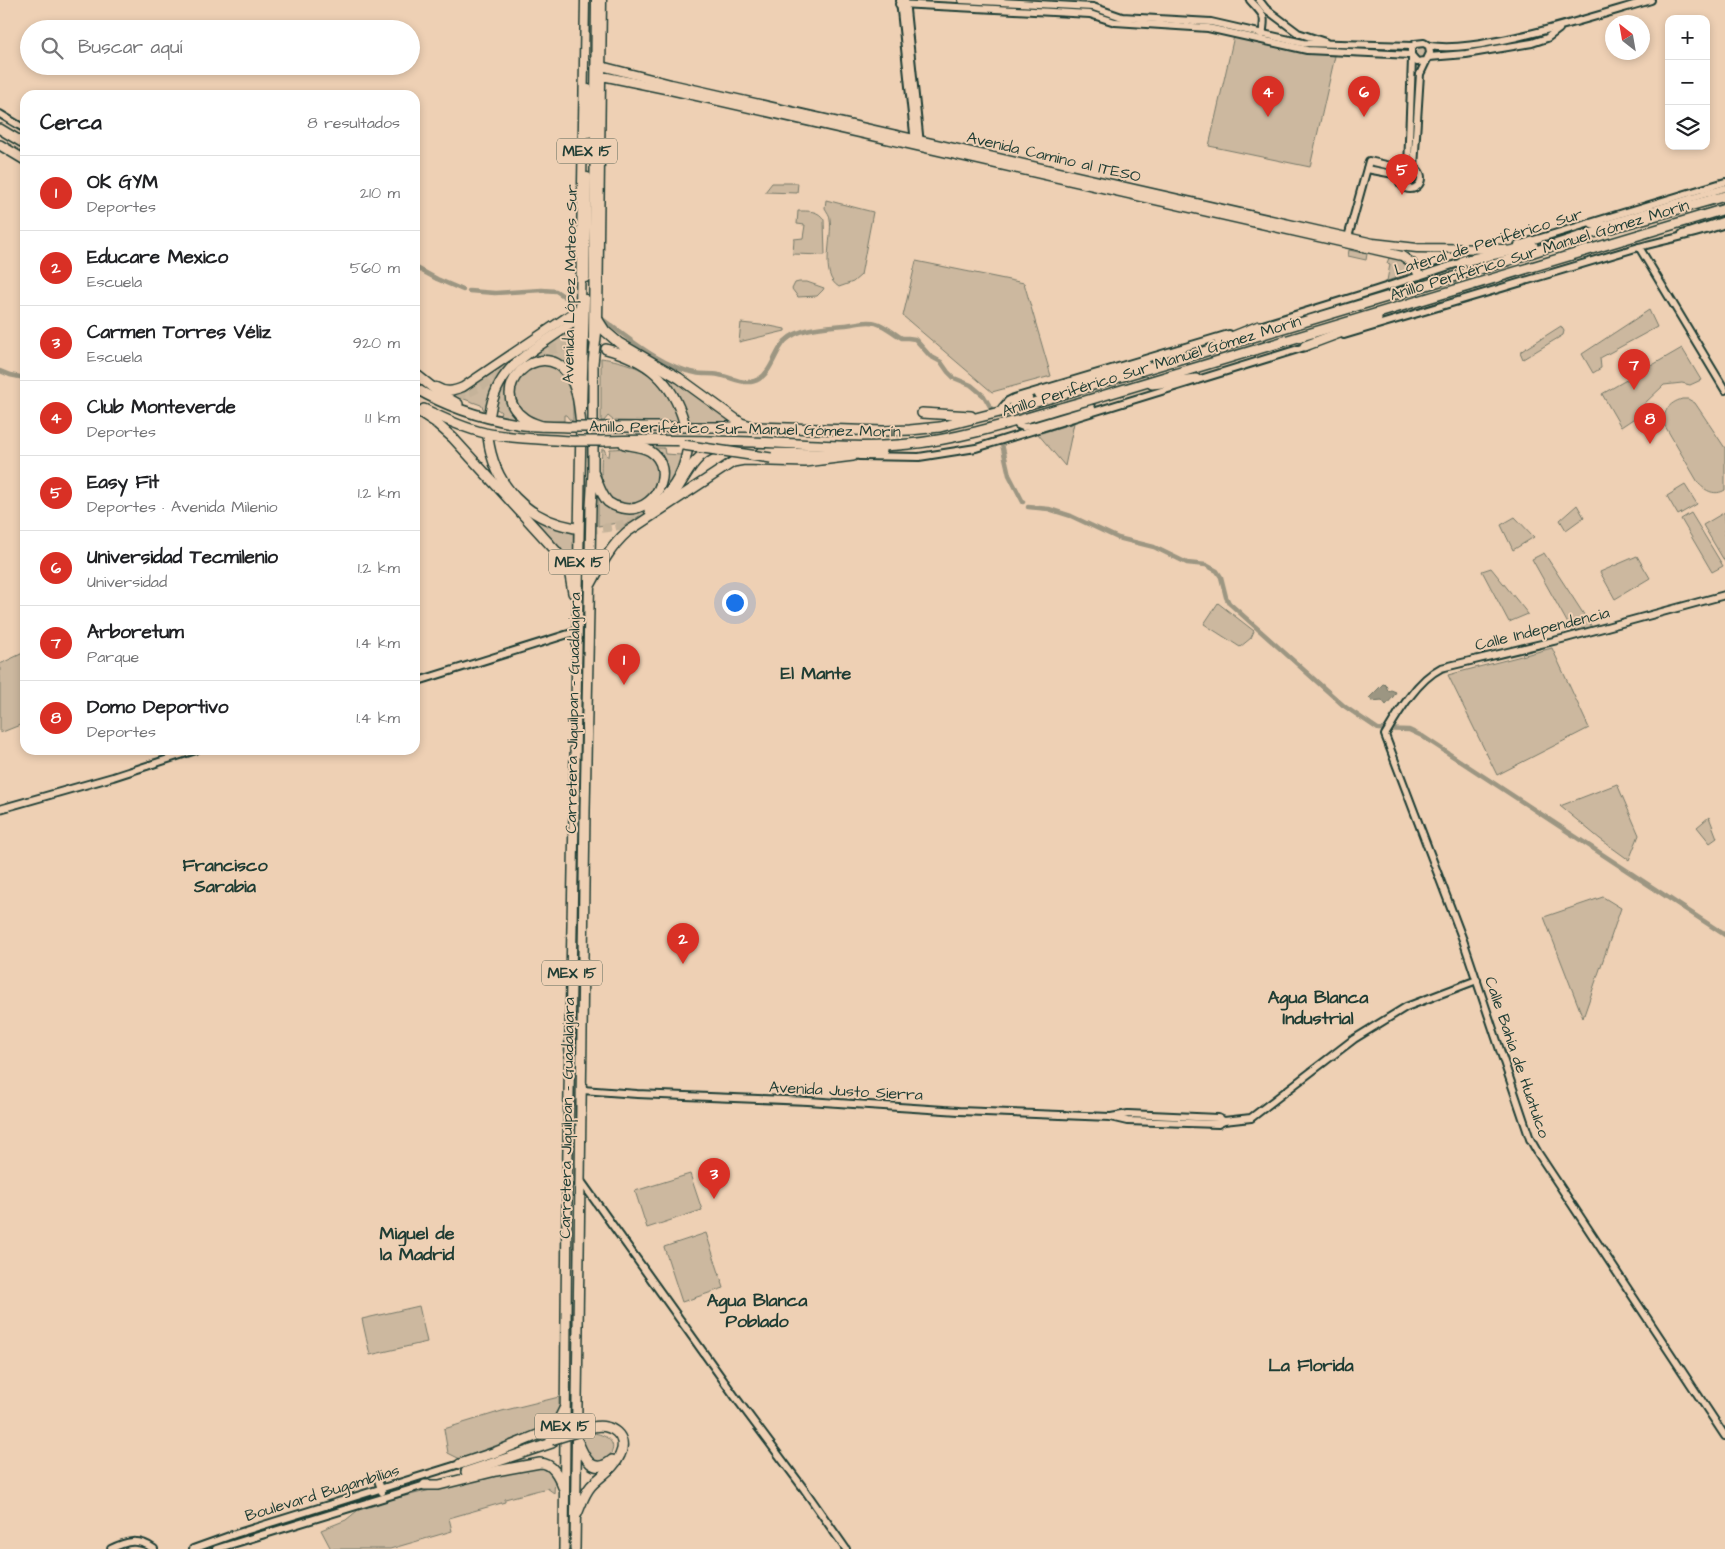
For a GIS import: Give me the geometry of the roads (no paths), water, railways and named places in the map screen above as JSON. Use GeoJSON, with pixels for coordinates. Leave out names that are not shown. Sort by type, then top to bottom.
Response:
{"type":"FeatureCollection","features":[{"type":"Feature","properties":{"kind":"highway"},"geometry":{"type":"LineString","coordinates":[[0,129],[20,140]]}},
{"type":"Feature","properties":{"kind":"highway"},"geometry":{"type":"LineString","coordinates":[[0,145],[20,157]]}},
{"type":"Feature","properties":{"kind":"highway","name":"Anillo Periférico Sur Manuel Gómez Morín"},"geometry":{"type":"LineString","coordinates":[[475,415],[518,425],[571,427],[756,427],[910,430],[940,426],[983,416],[1162,364],[1500,263],[1579,236],[1725,196]]}},
{"type":"Feature","properties":{"kind":"highway","name":"Anillo Periférico Sur Manuel Gómez Morín"},"geometry":{"type":"LineString","coordinates":[[420,406],[454,423],[485,433],[570,441],[631,440],[778,443],[831,450],[908,444],[943,439],[987,429],[1130,387],[1725,209]]}},
{"type":"Feature","properties":{"kind":"highway"},"geometry":{"type":"LineString","coordinates":[[1463,261],[1579,236]]}},
{"type":"Feature","properties":{"kind":"highway"},"geometry":{"type":"LineString","coordinates":[[1305,346],[1443,294]]}},
{"type":"Feature","properties":{"kind":"highway","name":"Avenida López Mateos Sur"},"geometry":{"type":"LineString","coordinates":[[587,310],[593,363],[593,472],[591,507]]}},
{"type":"Feature","properties":{"kind":"highway"},"geometry":{"type":"LineString","coordinates":[[581,425],[577,394],[587,310]]}},
{"type":"Feature","properties":{"kind":"highway"},"geometry":{"type":"LineString","coordinates":[[490,413],[495,392],[509,370],[525,354],[569,325],[587,310]]}},
{"type":"Feature","properties":{"kind":"highway"},"geometry":{"type":"LineString","coordinates":[[587,310],[605,331],[619,343],[678,378],[741,422],[756,427]]}},
{"type":"Feature","properties":{"kind":"highway"},"geometry":{"type":"LineString","coordinates":[[1162,364],[1259,326]]}},
{"type":"Feature","properties":{"kind":"highway"},"geometry":{"type":"LineString","coordinates":[[606,349],[635,360],[657,374],[676,400],[684,422]]}},
{"type":"Feature","properties":{"kind":"highway"},"geometry":{"type":"LineString","coordinates":[[542,426],[526,420],[512,403],[512,384],[520,371],[542,360],[553,362],[569,374],[577,394]]}},
{"type":"Feature","properties":{"kind":"highway"},"geometry":{"type":"LineString","coordinates":[[420,378],[442,395],[475,415]]}},
{"type":"Feature","properties":{"kind":"highway"},"geometry":{"type":"LineString","coordinates":[[1130,387],[1196,379]]}},
{"type":"Feature","properties":{"kind":"highway"},"geometry":{"type":"LineString","coordinates":[[420,391],[446,404],[475,415]]}},
{"type":"Feature","properties":{"kind":"highway"},"geometry":{"type":"LineString","coordinates":[[420,412],[453,438],[556,551],[568,570],[577,616]]}},
{"type":"Feature","properties":{"kind":"highway"},"geometry":{"type":"LineString","coordinates":[[922,413],[983,416]]}},
{"type":"Feature","properties":{"kind":"highway","name":"Avenida López Mateos Sur"},"geometry":{"type":"LineString","coordinates":[[580,508],[581,425]]}},
{"type":"Feature","properties":{"kind":"highway"},"geometry":{"type":"LineString","coordinates":[[792,429],[813,425]]}},
{"type":"Feature","properties":{"kind":"highway"},"geometry":{"type":"LineString","coordinates":[[488,437],[491,455],[497,471],[505,485],[519,501],[534,513],[546,519],[575,528]]}},
{"type":"Feature","properties":{"kind":"highway"},"geometry":{"type":"LineString","coordinates":[[631,440],[685,449],[771,458],[853,456]]}},
{"type":"Feature","properties":{"kind":"highway"},"geometry":{"type":"LineString","coordinates":[[593,472],[603,496],[609,503],[624,509],[633,509],[645,505],[656,495],[660,485],[660,466],[655,455],[640,447],[603,441]]}},
{"type":"Feature","properties":{"kind":"highway"},"geometry":{"type":"LineString","coordinates":[[664,507],[695,462],[711,449],[728,446],[831,450],[853,456]]}},
{"type":"Feature","properties":{"kind":"highway"},"geometry":{"type":"LineString","coordinates":[[589,586],[606,547],[626,526],[655,506],[666,495],[680,474],[685,449]]}},
{"type":"Feature","properties":{"kind":"highway"},"geometry":{"type":"LineString","coordinates":[[687,488],[738,456],[748,453],[831,450]]}},
{"type":"Feature","properties":{"kind":"highway"},"geometry":{"type":"LineString","coordinates":[[589,586],[616,542],[633,527],[737,461],[805,462],[853,456]]}},
{"type":"Feature","properties":{"kind":"highway","name":"Carretera Jiquilpan - Guadalajara"},"geometry":{"type":"LineString","coordinates":[[575,1549],[584,811],[591,507]]}},
{"type":"Feature","properties":{"kind":"highway","name":"Carretera Jiquilpan - Guadalajara"},"geometry":{"type":"LineString","coordinates":[[564,1549],[567,1204],[580,508]]}},
{"type":"Feature","properties":{"kind":"highway"},"geometry":{"type":"LineString","coordinates":[[460,1464],[496,1452],[551,1429],[559,1421],[566,1402]]}},
{"type":"Feature","properties":{"kind":"highway"},"geometry":{"type":"LineString","coordinates":[[426,1485],[593,1428],[605,1426],[615,1431],[622,1443],[622,1452],[617,1460],[589,1489],[575,1519]]}},
{"type":"Feature","properties":{"kind":"highway"},"geometry":{"type":"LineString","coordinates":[[576,1437],[587,1461],[593,1466],[603,1466],[614,1458],[617,1444],[610,1433],[593,1428]]}},
{"type":"Feature","properties":{"kind":"highway"},"geometry":{"type":"LineString","coordinates":[[460,1464],[477,1464],[552,1442]]}},
{"type":"Feature","properties":{"kind":"highway"},"geometry":{"type":"LineString","coordinates":[[426,1485],[439,1485],[496,1470],[545,1463],[551,1467],[564,1488]]}},
{"type":"Feature","properties":{"kind":"main road"},"geometry":{"type":"LineString","coordinates":[[585,0],[584,88],[587,310]]}},
{"type":"Feature","properties":{"kind":"main road","name":"Avenida López Mateos Sur"},"geometry":{"type":"LineString","coordinates":[[587,310],[590,0]]}},
{"type":"Feature","properties":{"kind":"main road","name":"Avenida López Mateos Sur"},"geometry":{"type":"LineString","coordinates":[[581,425],[587,310],[596,0]]}},
{"type":"Feature","properties":{"kind":"main road"},"geometry":{"type":"LineString","coordinates":[[420,377],[445,391],[450,392],[463,387],[587,310],[598,306],[602,0]]}},
{"type":"Feature","properties":{"kind":"main road"},"geometry":{"type":"LineString","coordinates":[[584,88],[589,61]]}},
{"type":"Feature","properties":{"kind":"main road","name":"Avenida Camino al ITESO"},"geometry":{"type":"LineString","coordinates":[[601,66],[918,143]]}},
{"type":"Feature","properties":{"kind":"main road","name":"Avenida Camino al ITESO"},"geometry":{"type":"LineString","coordinates":[[600,77],[918,143],[1347,240],[1402,256],[1412,263],[1419,275]]}},
{"type":"Feature","properties":{"kind":"main road","name":"Avenida Camino al ITESO"},"geometry":{"type":"LineString","coordinates":[[1347,240],[1417,248],[1504,249]]}},
{"type":"Feature","properties":{"kind":"street"},"geometry":{"type":"LineString","coordinates":[[962,0],[1093,7],[1122,17],[1211,22],[1307,50],[1412,57],[1417,62],[1532,43],[1547,38],[1562,26]]}},
{"type":"Feature","properties":{"kind":"street"},"geometry":{"type":"LineString","coordinates":[[1250,0],[1264,16],[1262,36]]}},
{"type":"Feature","properties":{"kind":"street"},"geometry":{"type":"LineString","coordinates":[[1259,0],[1266,9],[1298,33],[1333,44]]}},
{"type":"Feature","properties":{"kind":"street"},"geometry":{"type":"LineString","coordinates":[[918,143],[902,2],[1090,14],[1116,22],[1208,28],[1303,43],[1413,46],[1421,42],[1428,46],[1439,48],[1497,42],[1562,26],[1651,0]]}},
{"type":"Feature","properties":{"kind":"street"},"geometry":{"type":"LineString","coordinates":[[1409,168],[1413,46]]}},
{"type":"Feature","properties":{"kind":"street"},"geometry":{"type":"LineString","coordinates":[[1367,169],[1399,175],[1409,168],[1420,74],[1430,53],[1428,46]]}},
{"type":"Feature","properties":{"kind":"street"},"geometry":{"type":"LineString","coordinates":[[0,114],[20,126]]}},
{"type":"Feature","properties":{"kind":"street"},"geometry":{"type":"LineString","coordinates":[[1347,240],[1369,161],[1409,168],[1420,172],[1422,178],[1417,187],[1410,189],[1400,182],[1399,175]]}},
{"type":"Feature","properties":{"kind":"street","name":"Lateral de Periférico Sur"},"geometry":{"type":"LineString","coordinates":[[1175,350],[1259,326],[1463,261],[1725,182]]}},
{"type":"Feature","properties":{"kind":"street"},"geometry":{"type":"LineString","coordinates":[[1583,226],[1603,225],[1725,188]]}},
{"type":"Feature","properties":{"kind":"street"},"geometry":{"type":"LineString","coordinates":[[1677,237],[1725,220]]}},
{"type":"Feature","properties":{"kind":"street"},"geometry":{"type":"LineString","coordinates":[[853,456],[919,457],[976,448],[1305,346],[1488,294],[1639,247],[1692,235],[1725,224]]}},
{"type":"Feature","properties":{"kind":"street"},"geometry":{"type":"LineString","coordinates":[[1639,247],[1725,390]]}},
{"type":"Feature","properties":{"kind":"street"},"geometry":{"type":"LineString","coordinates":[[1014,404],[1024,399],[1136,366],[1175,350]]}},
{"type":"Feature","properties":{"kind":"street"},"geometry":{"type":"LineString","coordinates":[[1002,408],[1008,401],[1014,398],[1175,350]]}},
{"type":"Feature","properties":{"kind":"street"},"geometry":{"type":"LineString","coordinates":[[1018,425],[1023,427],[1032,426],[1097,407],[1127,402]]}},
{"type":"Feature","properties":{"kind":"street"},"geometry":{"type":"LineString","coordinates":[[1007,427],[1012,437]]}},
{"type":"Feature","properties":{"kind":"street","name":"Calle Independencia"},"geometry":{"type":"LineString","coordinates":[[1385,734],[1426,677],[1443,667],[1566,638],[1725,595]]}},
{"type":"Feature","properties":{"kind":"street"},"geometry":{"type":"LineString","coordinates":[[420,680],[578,631]]}},
{"type":"Feature","properties":{"kind":"street","name":"Calle Bahía de Huatulco"},"geometry":{"type":"LineString","coordinates":[[1385,734],[1477,980],[1527,1131],[1534,1146],[1725,1436]]}},
{"type":"Feature","properties":{"kind":"street"},"geometry":{"type":"LineString","coordinates":[[0,809],[113,777],[181,755]]}},
{"type":"Feature","properties":{"kind":"street","name":"Avenida Justo Sierra"},"geometry":{"type":"LineString","coordinates":[[582,1090],[808,1101],[959,1111],[1110,1117],[1122,1120],[1155,1118],[1218,1124],[1224,1121],[1251,1118],[1354,1039],[1406,1007],[1477,980]]}},
{"type":"Feature","properties":{"kind":"street"},"geometry":{"type":"LineString","coordinates":[[580,1181],[846,1549]]}},
{"type":"Feature","properties":{"kind":"street","name":"Boulevard Bugambilias"},"geometry":{"type":"LineString","coordinates":[[193,1549],[235,1534],[460,1464]]}},
{"type":"Feature","properties":{"kind":"street"},"geometry":{"type":"LineString","coordinates":[[365,1503],[381,1495],[382,1489],[378,1480],[390,1484],[399,1483]]}},
{"type":"Feature","properties":{"kind":"street","name":"Boulevard Bugambilias"},"geometry":{"type":"LineString","coordinates":[[216,1549],[426,1485]]}},
{"type":"Feature","properties":{"kind":"street"},"geometry":{"type":"LineString","coordinates":[[112,1549],[123,1542],[130,1541],[142,1543],[154,1549]]}},
{"type":"Feature","properties":{"kind":"waterway"},"geometry":{"type":"LineString","coordinates":[[420,270],[463,290]]}},
{"type":"Feature","properties":{"kind":"waterway"},"geometry":{"type":"LineString","coordinates":[[469,291],[495,293],[556,291],[574,303]]}},
{"type":"Feature","properties":{"kind":"waterway"},"geometry":{"type":"LineString","coordinates":[[601,318],[634,343],[671,365],[696,373],[716,374],[744,382],[754,381],[763,376],[785,341],[791,336],[805,330],[822,327],[872,322],[902,338],[915,339],[930,356],[941,362],[954,378],[971,385],[984,396],[992,410]]}},
{"type":"Feature","properties":{"kind":"waterway"},"geometry":{"type":"LineString","coordinates":[[0,371],[20,377]]}},
{"type":"Feature","properties":{"kind":"waterway"},"geometry":{"type":"LineString","coordinates":[[1002,444],[1009,475],[1023,502]]}},
{"type":"Feature","properties":{"kind":"waterway"},"geometry":{"type":"LineString","coordinates":[[1028,507],[1049,509],[1071,516],[1118,538],[1154,547],[1187,563],[1206,565],[1217,571],[1221,577],[1229,603],[1344,706],[1378,729],[1409,730],[1422,736],[1725,935]]}},
{"type":"Feature","properties":{"kind":"tunnel"},"geometry":{"type":"LineString","coordinates":[[523,359],[554,349],[584,347],[606,349]]}},
{"type":"Feature","properties":{"kind":"tunnel"},"geometry":{"type":"LineString","coordinates":[[443,397],[452,397],[470,392],[510,367]]}},
{"type":"Feature","properties":{"kind":"tunnel"},"geometry":{"type":"LineString","coordinates":[[420,383],[432,391]]}},
{"type":"Feature","properties":{"kind":"tunnel"},"geometry":{"type":"LineString","coordinates":[[488,437],[490,413]]}},
{"type":"Feature","properties":{"kind":"tunnel"},"geometry":{"type":"LineString","coordinates":[[575,528],[596,529],[626,524],[654,510]]}},
{"type":"Feature","properties":{"kind":"place","name":"Club Monteverde"},"geometry":{"type":"Point","coordinates":[1268,117]}},
{"type":"Feature","properties":{"kind":"place","name":"Universidad Tecmilenio"},"geometry":{"type":"Point","coordinates":[1364,117]}},
{"type":"Feature","properties":{"kind":"place","name":"Easy Fit"},"geometry":{"type":"Point","coordinates":[1402,195]}},
{"type":"Feature","properties":{"kind":"place","name":"Arboretum"},"geometry":{"type":"Point","coordinates":[1634,390]}},
{"type":"Feature","properties":{"kind":"place","name":"Domo Deportivo"},"geometry":{"type":"Point","coordinates":[1650,444]}},
{"type":"Feature","properties":{"kind":"place","name":"OK GYM"},"geometry":{"type":"Point","coordinates":[624,685]}},
{"type":"Feature","properties":{"kind":"place","name":"Educare Mexico"},"geometry":{"type":"Point","coordinates":[683,964]}},
{"type":"Feature","properties":{"kind":"place","name":"Carmen Torres Véliz"},"geometry":{"type":"Point","coordinates":[714,1199]}},
{"type":"Feature","properties":{"kind":"district","name":"El Mante"},"geometry":{"type":"Point","coordinates":[816,673]}},
{"type":"Feature","properties":{"kind":"district","name":"Francisco Sarabia"},"geometry":{"type":"Point","coordinates":[225,875]}},
{"type":"Feature","properties":{"kind":"district","name":"Agua Blanca Industrial"},"geometry":{"type":"Point","coordinates":[1318,1007]}},
{"type":"Feature","properties":{"kind":"district","name":"Miguel de la Madrid"},"geometry":{"type":"Point","coordinates":[417,1243]}},
{"type":"Feature","properties":{"kind":"district","name":"Agua Blanca Poblado"},"geometry":{"type":"Point","coordinates":[757,1310]}},
{"type":"Feature","properties":{"kind":"district","name":"La Florida"},"geometry":{"type":"Point","coordinates":[1311,1365]}}]}
